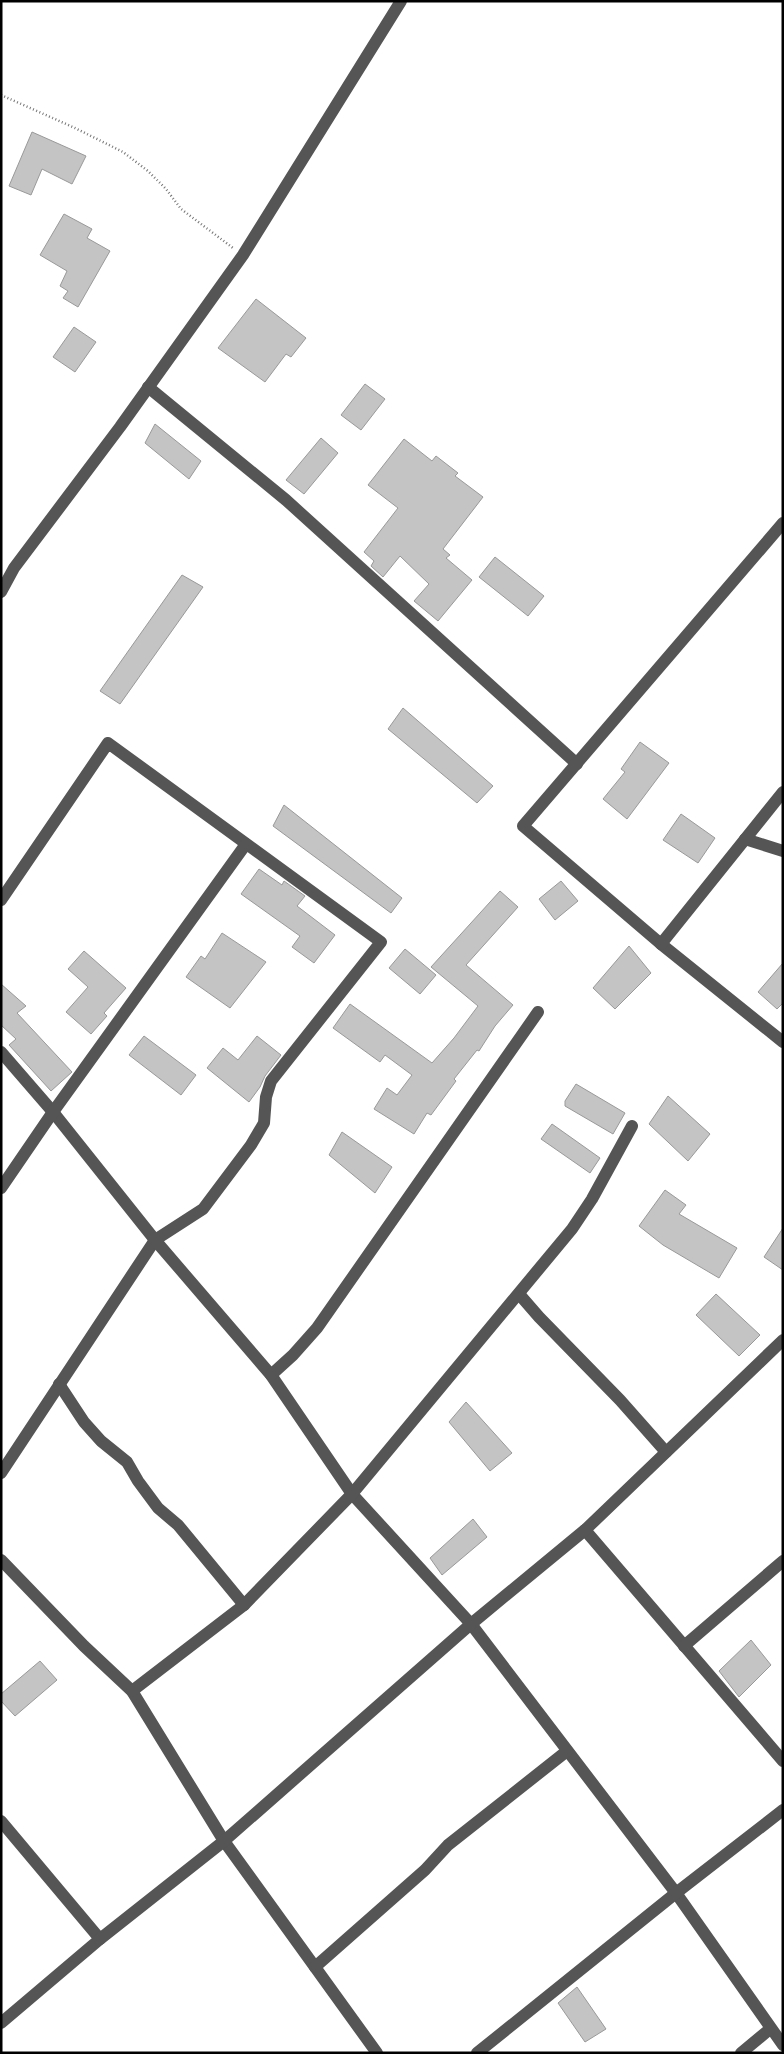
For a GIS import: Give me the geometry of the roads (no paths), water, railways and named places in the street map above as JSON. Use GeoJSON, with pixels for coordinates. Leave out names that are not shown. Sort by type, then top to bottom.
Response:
{"type":"FeatureCollection","features":[{"type":"Feature","properties":{"kind":"street"},"geometry":{"type":"LineString","coordinates":[[1,592],[14,568],[148,388],[243,255],[401,1]]}},
{"type":"Feature","properties":{"kind":"street"},"geometry":{"type":"LineString","coordinates":[[148,388],[286,500],[577,764]]}},
{"type":"Feature","properties":{"kind":"street"},"geometry":{"type":"LineString","coordinates":[[783,523],[523,826],[661,944],[783,1042]]}},
{"type":"Feature","properties":{"kind":"street"},"geometry":{"type":"LineString","coordinates":[[1,900],[108,744],[381,942],[272,1081],[266,1097],[264,1123],[251,1145],[203,1209],[155,1240],[1,1473]]}},
{"type":"Feature","properties":{"kind":"street"},"geometry":{"type":"LineString","coordinates":[[661,944],[783,792]]}},
{"type":"Feature","properties":{"kind":"street"},"geometry":{"type":"LineString","coordinates":[[744,839],[783,851]]}},
{"type":"Feature","properties":{"kind":"street"},"geometry":{"type":"LineString","coordinates":[[1,1188],[53,1112],[246,844]]}},
{"type":"Feature","properties":{"kind":"street"},"geometry":{"type":"LineString","coordinates":[[271,1375],[318,1328],[538,1012]]}},
{"type":"Feature","properties":{"kind":"street"},"geometry":{"type":"LineString","coordinates":[[1,1052],[53,1112],[155,1240],[271,1375],[352,1494],[470,1624],[676,1893],[783,2045]]}},
{"type":"Feature","properties":{"kind":"street"},"geometry":{"type":"LineString","coordinates":[[132,1691],[244,1605],[352,1494],[519,1294],[577,1221],[592,1199],[632,1126]]}},
{"type":"Feature","properties":{"kind":"street"},"geometry":{"type":"LineString","coordinates":[[519,1294],[620,1400],[666,1452]]}},
{"type":"Feature","properties":{"kind":"street"},"geometry":{"type":"LineString","coordinates":[[1,2022],[100,1939],[224,1842],[470,1624],[585,1530],[783,1340]]}},
{"type":"Feature","properties":{"kind":"street"},"geometry":{"type":"LineString","coordinates":[[59,1384],[84,1422],[101,1441],[126,1462],[158,1508],[178,1525],[244,1605]]}},
{"type":"Feature","properties":{"kind":"street"},"geometry":{"type":"LineString","coordinates":[[585,1530],[783,1761]]}},
{"type":"Feature","properties":{"kind":"street"},"geometry":{"type":"LineString","coordinates":[[1,1560],[84,1646],[132,1691],[224,1842],[377,2053]]}},
{"type":"Feature","properties":{"kind":"street"},"geometry":{"type":"LineString","coordinates":[[684,1646],[783,1561]]}},
{"type":"Feature","properties":{"kind":"street"},"geometry":{"type":"LineString","coordinates":[[315,1967],[426,1870],[448,1845],[567,1751]]}},
{"type":"Feature","properties":{"kind":"street"},"geometry":{"type":"LineString","coordinates":[[477,2053],[676,1893],[783,1810]]}},
{"type":"Feature","properties":{"kind":"street"},"geometry":{"type":"LineString","coordinates":[[1,1821],[100,1939]]}},
{"type":"Feature","properties":{"kind":"street"},"geometry":{"type":"LineString","coordinates":[[741,2053],[770,2029]]}}]}
